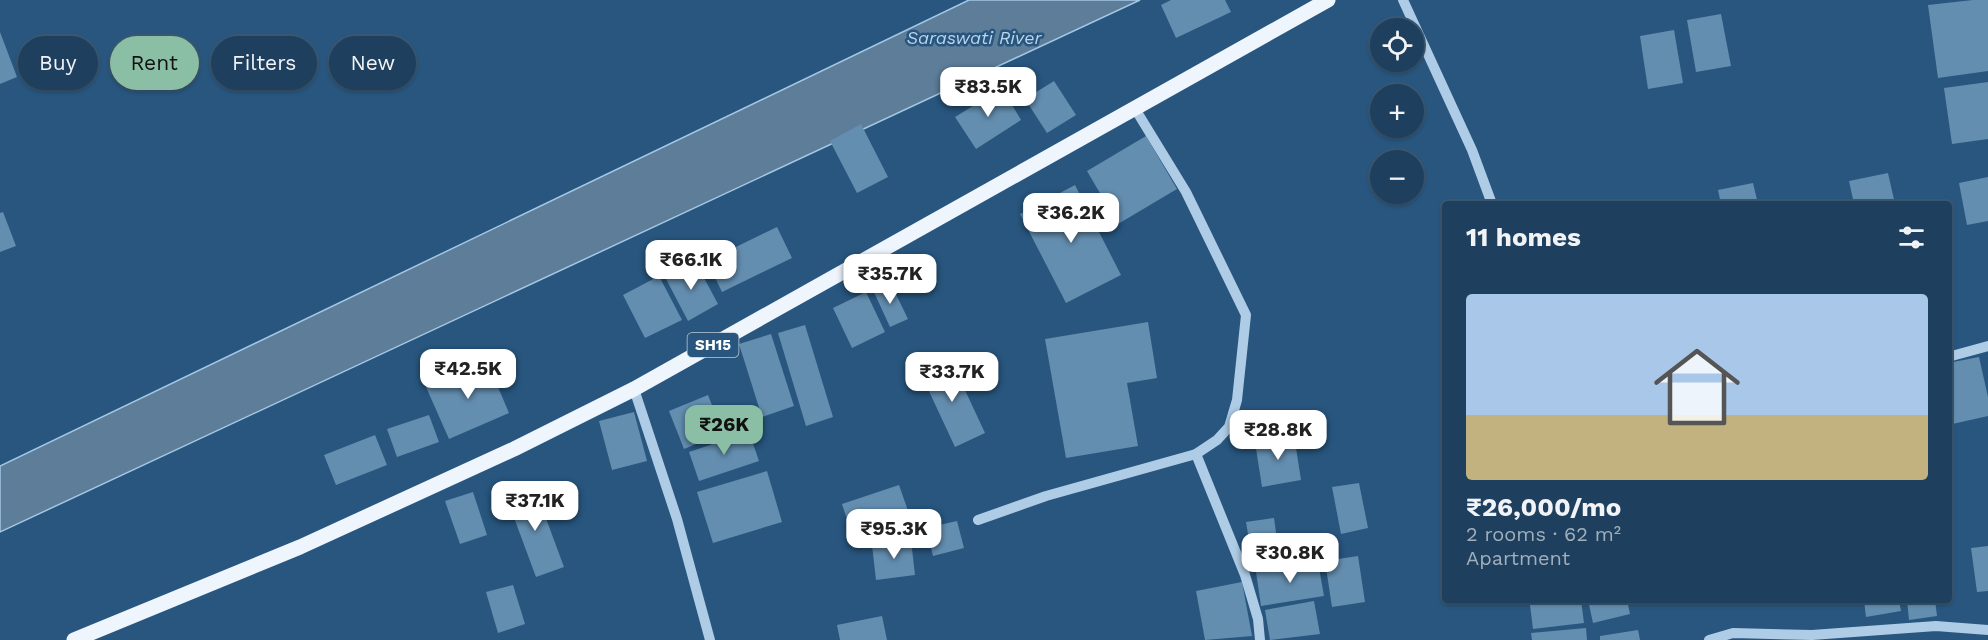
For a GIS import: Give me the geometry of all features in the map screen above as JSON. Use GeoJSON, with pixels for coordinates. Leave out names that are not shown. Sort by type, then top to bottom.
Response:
{"type":"FeatureCollection","features":[{"type":"Feature","properties":{"kind":"main road","name":"SH15"},"geometry":{"type":"LineString","coordinates":[[74,640],[300,547],[514,449],[634,389],[1328,0]]}},
{"type":"Feature","properties":{"kind":"street"},"geometry":{"type":"LineString","coordinates":[[1403,0],[1472,150],[1491,201]]}},
{"type":"Feature","properties":{"kind":"street"},"geometry":{"type":"LineString","coordinates":[[978,520],[1046,496],[1196,454],[1217,440],[1229,427],[1237,400],[1246,315],[1186,192],[1134,107]]}},
{"type":"Feature","properties":{"kind":"street"},"geometry":{"type":"LineString","coordinates":[[1952,356],[1988,346]]}},
{"type":"Feature","properties":{"kind":"street"},"geometry":{"type":"LineString","coordinates":[[634,389],[677,519],[710,640]]}},
{"type":"Feature","properties":{"kind":"street"},"geometry":{"type":"LineString","coordinates":[[1196,454],[1245,575],[1258,619],[1260,640]]}},
{"type":"Feature","properties":{"kind":"street"},"geometry":{"type":"LineString","coordinates":[[1708,640],[1733,633],[1812,635],[1936,626],[1988,630]]}},
{"type":"Feature","properties":{"kind":"water","name":"Saraswati River"},"geometry":{"type":"Polygon","coordinates":[[[969,0],[1140,0],[0,532],[0,466],[969,0]]]}},
{"type":"Feature","properties":{"kind":"building"},"geometry":{"type":"Polygon","coordinates":[[[1171,0],[1225,0],[1231,12],[1176,38],[1161,5],[1171,0]]]}},
{"type":"Feature","properties":{"kind":"building"},"geometry":{"type":"Polygon","coordinates":[[[1988,0],[1988,71],[1938,78],[1928,5],[1988,0]]]}},
{"type":"Feature","properties":{"kind":"building"},"geometry":{"type":"Polygon","coordinates":[[[1721,14],[1731,66],[1696,72],[1687,20],[1721,14]]]}},
{"type":"Feature","properties":{"kind":"building"},"geometry":{"type":"Polygon","coordinates":[[[1674,30],[1683,83],[1648,89],[1640,36],[1674,30]]]}},
{"type":"Feature","properties":{"kind":"building"},"geometry":{"type":"Polygon","coordinates":[[[0,32],[17,77],[0,84],[0,32]]]}},
{"type":"Feature","properties":{"kind":"building"},"geometry":{"type":"Polygon","coordinates":[[[1054,81],[1076,115],[1047,133],[1025,99],[1054,81]]]}},
{"type":"Feature","properties":{"kind":"building"},"geometry":{"type":"Polygon","coordinates":[[[1988,82],[1988,139],[1952,144],[1944,88],[1988,82]]]}},
{"type":"Feature","properties":{"kind":"building"},"geometry":{"type":"Polygon","coordinates":[[[1002,88],[1021,120],[976,149],[955,117],[1002,88]]]}},
{"type":"Feature","properties":{"kind":"building"},"geometry":{"type":"Polygon","coordinates":[[[861,124],[888,177],[857,193],[830,141],[861,124]]]}},
{"type":"Feature","properties":{"kind":"building"},"geometry":{"type":"Polygon","coordinates":[[[1146,136],[1177,189],[1118,224],[1087,171],[1146,136]]]}},
{"type":"Feature","properties":{"kind":"building"},"geometry":{"type":"Polygon","coordinates":[[[1888,173],[1894,201],[1853,201],[1849,181],[1888,173]]]}},
{"type":"Feature","properties":{"kind":"building"},"geometry":{"type":"Polygon","coordinates":[[[1988,177],[1988,221],[1967,225],[1959,183],[1988,177]]]}},
{"type":"Feature","properties":{"kind":"building"},"geometry":{"type":"Polygon","coordinates":[[[1753,183],[1757,201],[1720,201],[1718,190],[1753,183]]]}},
{"type":"Feature","properties":{"kind":"building"},"geometry":{"type":"Polygon","coordinates":[[[1075,185],[1121,275],[1066,303],[1020,214],[1075,185]]]}},
{"type":"Feature","properties":{"kind":"building"},"geometry":{"type":"Polygon","coordinates":[[[3,212],[16,246],[0,252],[0,213],[3,212]]]}},
{"type":"Feature","properties":{"kind":"building"},"geometry":{"type":"Polygon","coordinates":[[[777,227],[792,258],[722,292],[707,261],[777,227]]]}},
{"type":"Feature","properties":{"kind":"building"},"geometry":{"type":"Polygon","coordinates":[[[695,261],[718,304],[688,321],[665,277],[695,261]]]}},
{"type":"Feature","properties":{"kind":"building"},"geometry":{"type":"Polygon","coordinates":[[[659,276],[682,320],[645,338],[623,295],[659,276]]]}},
{"type":"Feature","properties":{"kind":"building"},"geometry":{"type":"Polygon","coordinates":[[[890,282],[908,319],[890,327],[873,290],[890,282]]]}},
{"type":"Feature","properties":{"kind":"building"},"geometry":{"type":"Polygon","coordinates":[[[866,292],[885,332],[852,348],[833,308],[866,292]]]}},
{"type":"Feature","properties":{"kind":"building"},"geometry":{"type":"Polygon","coordinates":[[[1148,322],[1157,378],[1127,383],[1138,446],[1066,458],[1045,339],[1148,322]]]}},
{"type":"Feature","properties":{"kind":"building"},"geometry":{"type":"Polygon","coordinates":[[[805,325],[833,417],[806,426],[778,333],[805,325]]]}},
{"type":"Feature","properties":{"kind":"building"},"geometry":{"type":"Polygon","coordinates":[[[771,334],[794,406],[762,417],[739,344],[771,334]]]}},
{"type":"Feature","properties":{"kind":"building"},"geometry":{"type":"Polygon","coordinates":[[[1979,357],[1988,397],[1988,416],[1952,424],[1952,362],[1979,357]]]}},
{"type":"Feature","properties":{"kind":"building"},"geometry":{"type":"Polygon","coordinates":[[[950,358],[985,433],[955,447],[920,372],[950,358]]]}},
{"type":"Feature","properties":{"kind":"building"},"geometry":{"type":"Polygon","coordinates":[[[487,361],[509,413],[449,439],[426,387],[487,361]]]}},
{"type":"Feature","properties":{"kind":"building"},"geometry":{"type":"Polygon","coordinates":[[[708,395],[723,433],[684,449],[669,411],[708,395]]]}},
{"type":"Feature","properties":{"kind":"building"},"geometry":{"type":"Polygon","coordinates":[[[634,412],[647,461],[612,470],[599,421],[634,412]]]}},
{"type":"Feature","properties":{"kind":"building"},"geometry":{"type":"Polygon","coordinates":[[[429,415],[439,442],[397,457],[387,429],[429,415]]]}},
{"type":"Feature","properties":{"kind":"building"},"geometry":{"type":"Polygon","coordinates":[[[749,432],[759,461],[699,481],[689,452],[749,432]]]}},
{"type":"Feature","properties":{"kind":"building"},"geometry":{"type":"Polygon","coordinates":[[[375,435],[387,465],[336,485],[324,455],[375,435]]]}},
{"type":"Feature","properties":{"kind":"building"},"geometry":{"type":"Polygon","coordinates":[[[1294,435],[1301,480],[1262,487],[1255,442],[1294,435]]]}},
{"type":"Feature","properties":{"kind":"building"},"geometry":{"type":"Polygon","coordinates":[[[767,471],[782,522],[713,543],[697,492],[767,471]]]}},
{"type":"Feature","properties":{"kind":"building"},"geometry":{"type":"Polygon","coordinates":[[[1359,483],[1368,528],[1341,534],[1332,487],[1359,483]]]}},
{"type":"Feature","properties":{"kind":"building"},"geometry":{"type":"Polygon","coordinates":[[[899,485],[913,525],[855,544],[842,504],[899,485]]]}},
{"type":"Feature","properties":{"kind":"building"},"geometry":{"type":"Polygon","coordinates":[[[534,486],[564,567],[536,577],[506,496],[534,486]]]}},
{"type":"Feature","properties":{"kind":"building"},"geometry":{"type":"Polygon","coordinates":[[[473,492],[487,535],[460,544],[445,501],[473,492]]]}},
{"type":"Feature","properties":{"kind":"building"},"geometry":{"type":"Polygon","coordinates":[[[1274,518],[1280,561],[1253,564],[1246,522],[1274,518]]]}},
{"type":"Feature","properties":{"kind":"building"},"geometry":{"type":"Polygon","coordinates":[[[957,521],[964,548],[933,556],[926,528],[957,521]]]}},
{"type":"Feature","properties":{"kind":"building"},"geometry":{"type":"Polygon","coordinates":[[[911,540],[915,575],[876,580],[872,545],[911,540]]]}},
{"type":"Feature","properties":{"kind":"building"},"geometry":{"type":"Polygon","coordinates":[[[1988,546],[1988,591],[1977,592],[1971,548],[1988,546]]]}},
{"type":"Feature","properties":{"kind":"building"},"geometry":{"type":"Polygon","coordinates":[[[1358,556],[1365,602],[1332,607],[1325,561],[1358,556]]]}},
{"type":"Feature","properties":{"kind":"building"},"geometry":{"type":"Polygon","coordinates":[[[1318,562],[1324,596],[1261,606],[1256,572],[1318,562]]]}},
{"type":"Feature","properties":{"kind":"building"},"geometry":{"type":"Polygon","coordinates":[[[1242,582],[1252,636],[1205,640],[1196,591],[1242,582]]]}},
{"type":"Feature","properties":{"kind":"building"},"geometry":{"type":"Polygon","coordinates":[[[513,585],[525,624],[498,633],[486,592],[513,585]]]}},
{"type":"Feature","properties":{"kind":"building"},"geometry":{"type":"Polygon","coordinates":[[[1314,601],[1320,634],[1270,640],[1265,610],[1314,601]]]}},
{"type":"Feature","properties":{"kind":"building"},"geometry":{"type":"Polygon","coordinates":[[[1581,603],[1584,623],[1533,629],[1530,605],[1581,603]]]}},
{"type":"Feature","properties":{"kind":"building"},"geometry":{"type":"Polygon","coordinates":[[[1589,603],[1628,603],[1630,614],[1593,623],[1589,603]]]}},
{"type":"Feature","properties":{"kind":"building"},"geometry":{"type":"Polygon","coordinates":[[[1864,603],[1900,603],[1901,611],[1866,617],[1864,603]]]}},
{"type":"Feature","properties":{"kind":"building"},"geometry":{"type":"Polygon","coordinates":[[[1907,603],[1935,603],[1937,616],[1909,620],[1907,603]]]}},
{"type":"Feature","properties":{"kind":"building"},"geometry":{"type":"Polygon","coordinates":[[[882,616],[887,640],[840,640],[837,625],[882,616]]]}},
{"type":"Feature","properties":{"kind":"building"},"geometry":{"type":"Polygon","coordinates":[[[1586,628],[1587,640],[1532,640],[1531,633],[1586,628]]]}},
{"type":"Feature","properties":{"kind":"building"},"geometry":{"type":"Polygon","coordinates":[[[1638,630],[1640,640],[1600,640],[1600,636],[1638,630]]]}}]}
